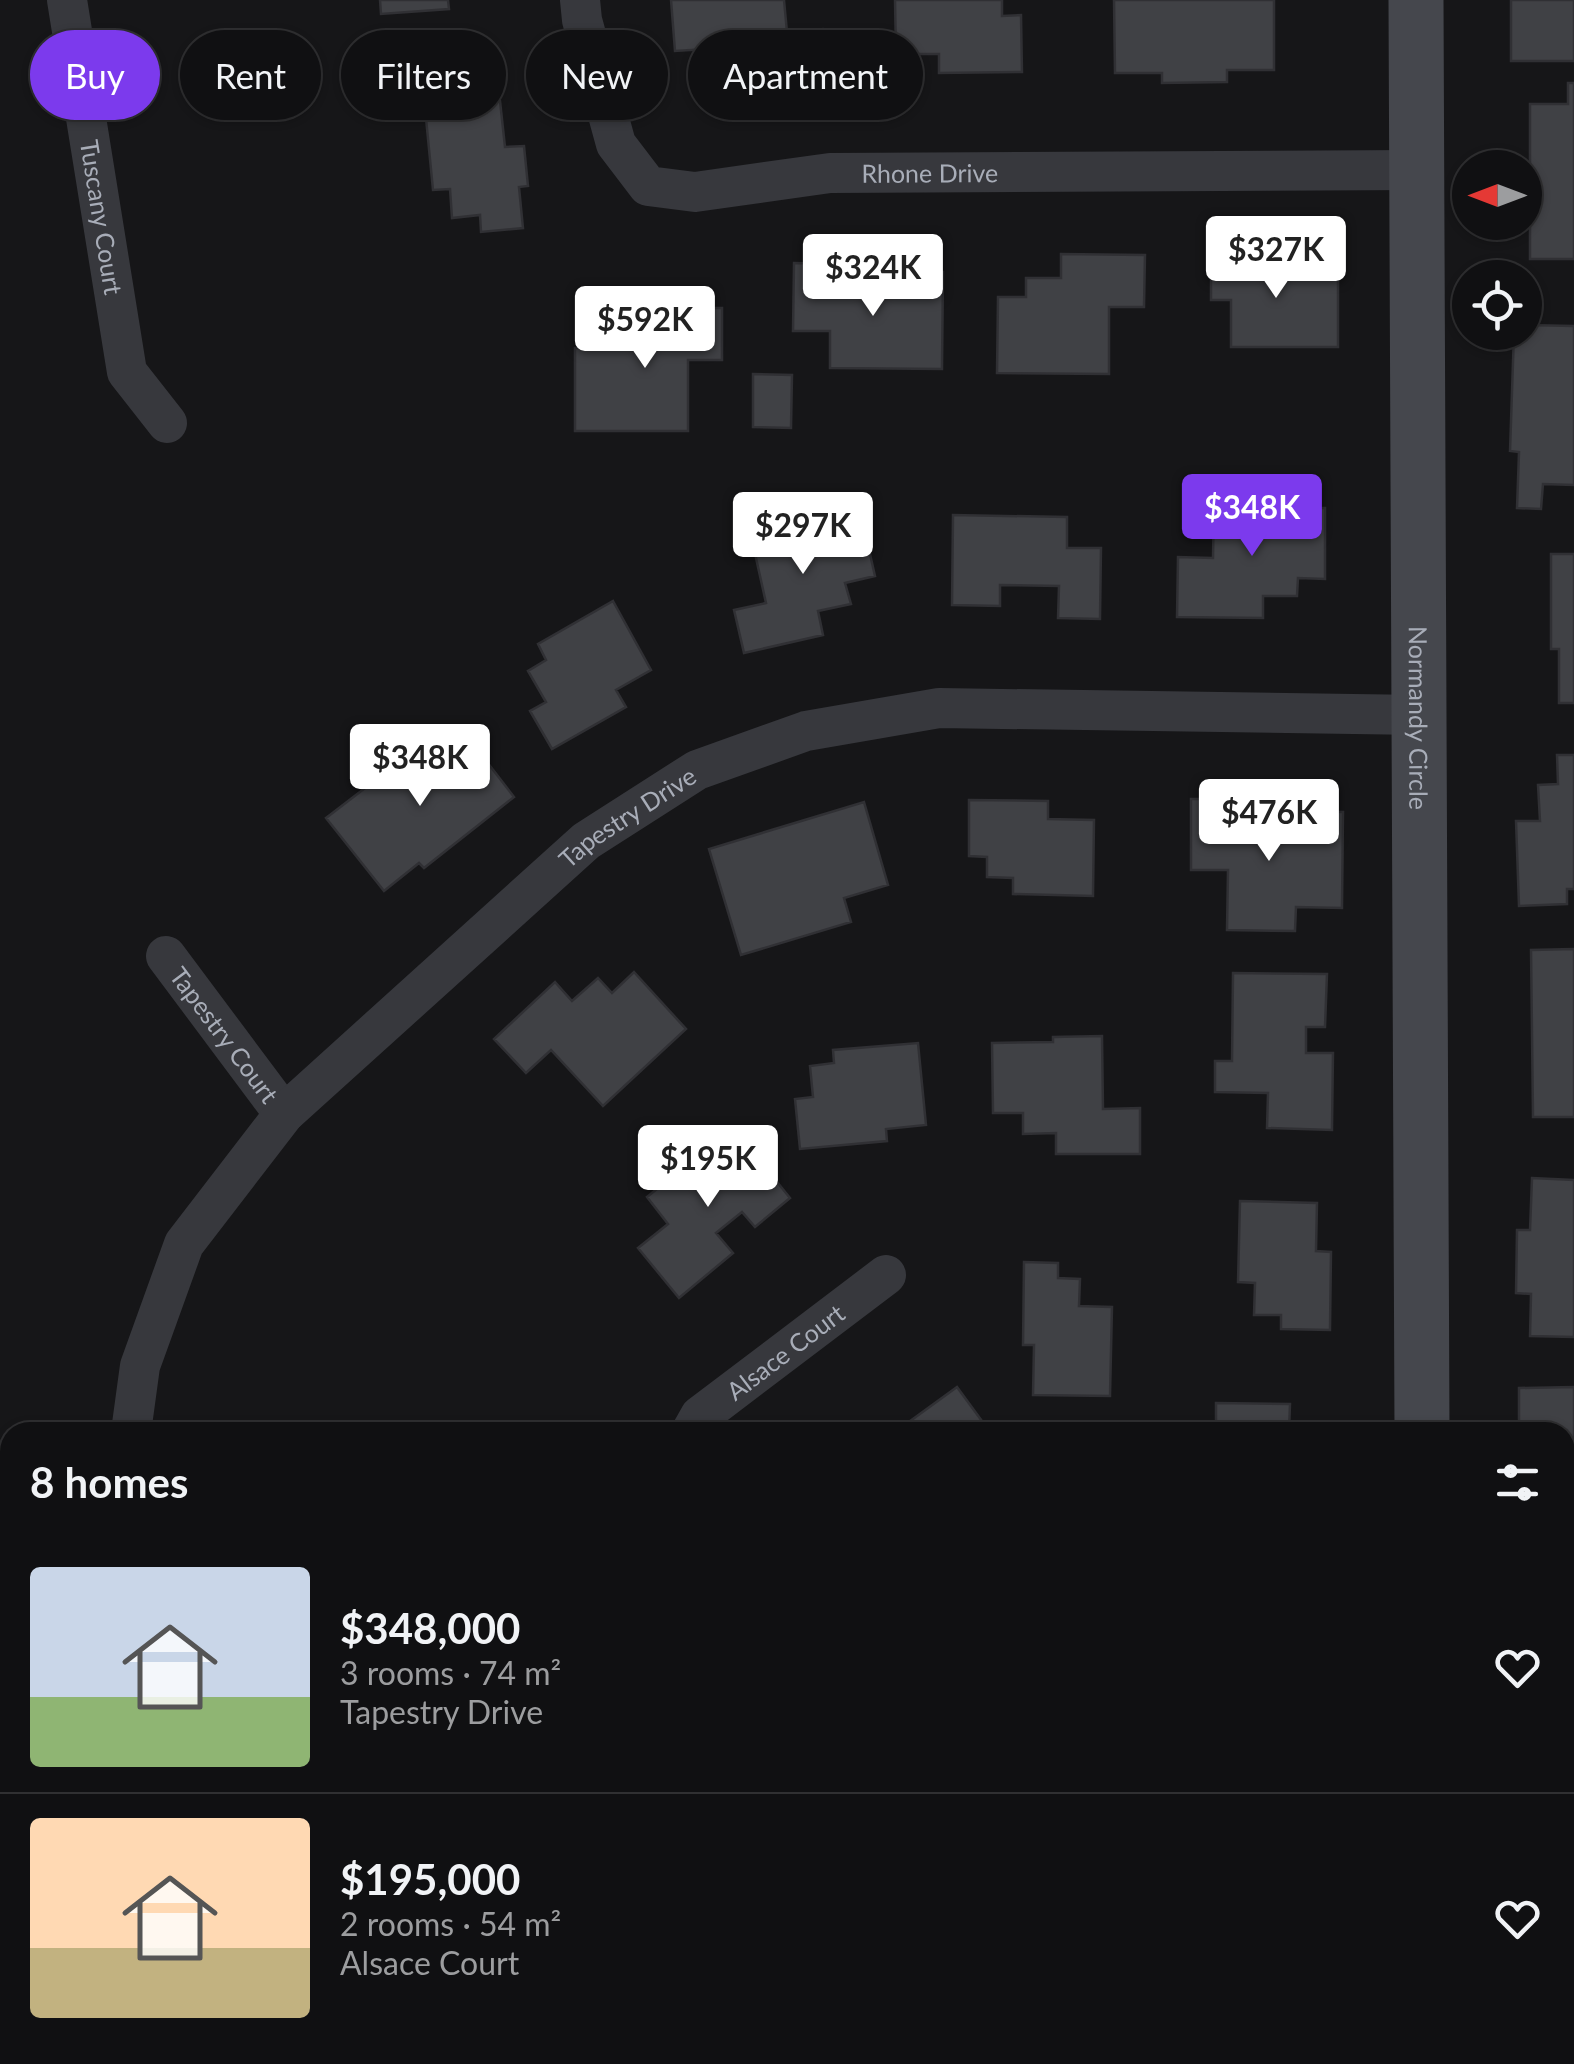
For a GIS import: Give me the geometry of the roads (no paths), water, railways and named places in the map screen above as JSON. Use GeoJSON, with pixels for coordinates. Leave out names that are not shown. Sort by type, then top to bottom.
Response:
{"type":"FeatureCollection","features":[{"type":"Feature","properties":{"kind":"street","name":"Tuscany Court"},"geometry":{"type":"LineString","coordinates":[[67,0],[127,372],[168,423]]}},
{"type":"Feature","properties":{"kind":"street","name":"Rhone Drive"},"geometry":{"type":"LineString","coordinates":[[580,0],[616,144],[648,186],[695,192],[830,172],[1416,170]]}},
{"type":"Feature","properties":{"kind":"street","name":"Normandy Circle"},"geometry":{"type":"LineString","coordinates":[[1416,0],[1422,1422]]}},
{"type":"Feature","properties":{"kind":"street","name":"Tapestry Drive"},"geometry":{"type":"LineString","coordinates":[[132,1422],[140,1366],[184,1244],[284,1114],[586,841],[697,770],[806,731],[940,708],[1422,715]]}},
{"type":"Feature","properties":{"kind":"street","name":"Tapestry Court"},"geometry":{"type":"LineString","coordinates":[[166,956],[284,1114]]}},
{"type":"Feature","properties":{"kind":"street","name":"Alsace Court"},"geometry":{"type":"LineString","coordinates":[[697,1422],[886,1274]]}}]}
